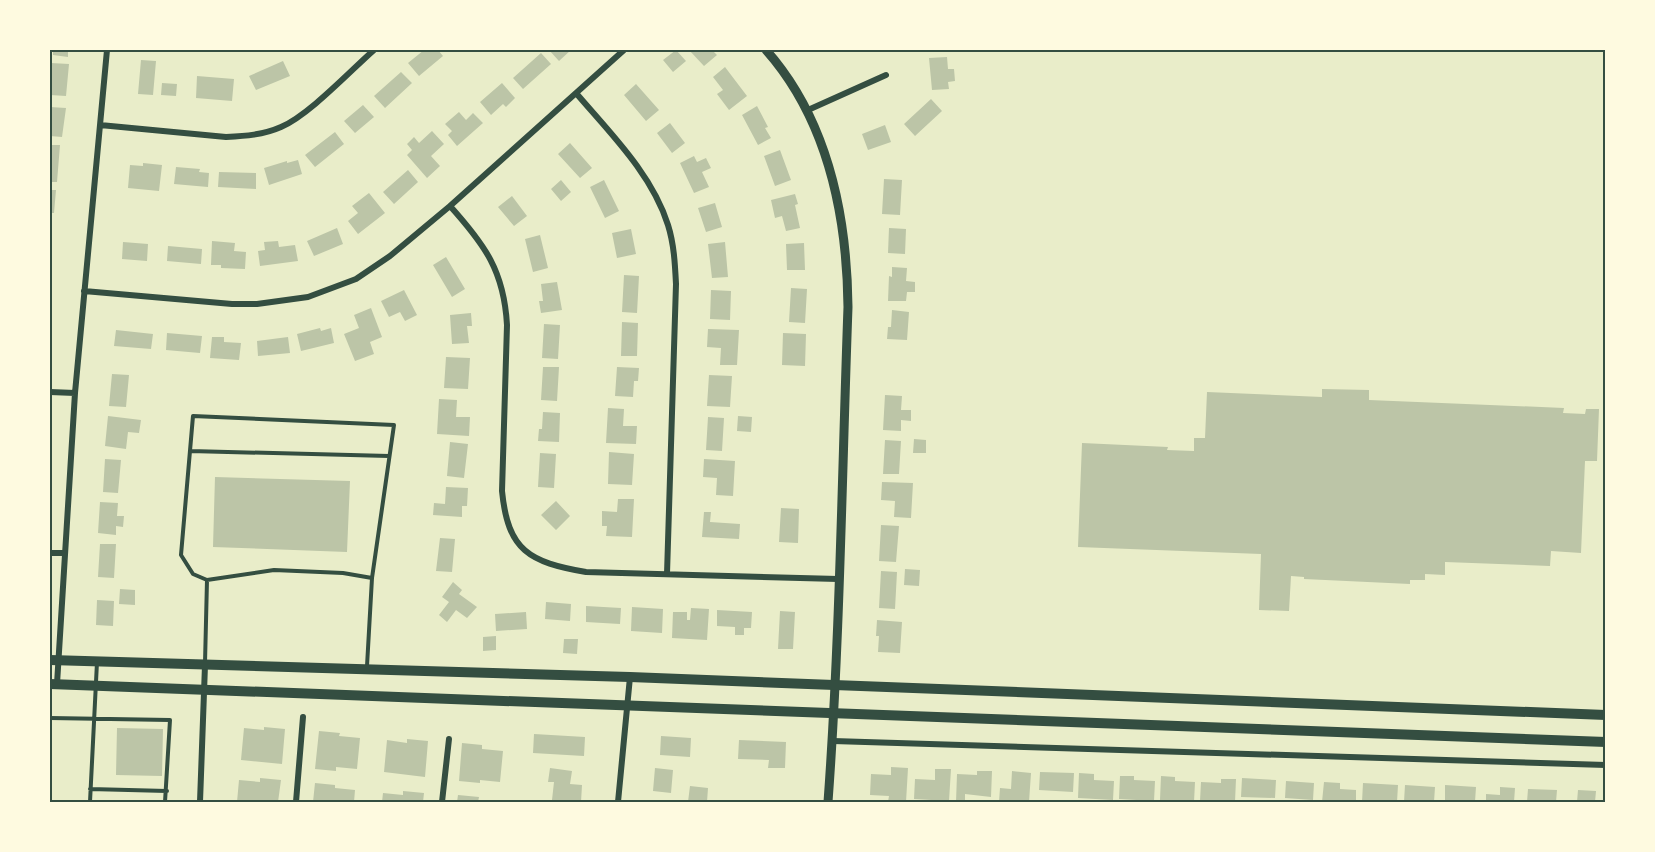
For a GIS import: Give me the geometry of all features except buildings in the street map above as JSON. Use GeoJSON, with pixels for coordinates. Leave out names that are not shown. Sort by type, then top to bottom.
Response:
{"type":"FeatureCollection","features":[{"type":"Feature","properties":{"kind":"main road"},"geometry":{"type":"LineString","coordinates":[[54,661],[630,677],[1605,716]]}},
{"type":"Feature","properties":{"kind":"main road"},"geometry":{"type":"LineString","coordinates":[[53,684],[1605,742]]}},
{"type":"Feature","properties":{"kind":"street"},"geometry":{"type":"LineString","coordinates":[[53,684],[65,553],[75,393],[107,50]]}},
{"type":"Feature","properties":{"kind":"street"},"geometry":{"type":"LineString","coordinates":[[100,125],[226,137],[263,133],[281,127],[299,117],[374,50]]}},
{"type":"Feature","properties":{"kind":"street"},"geometry":{"type":"LineString","coordinates":[[84,291],[232,304],[282,302],[308,297],[340,286],[372,270],[450,206],[624,50]]}},
{"type":"Feature","properties":{"kind":"street"},"geometry":{"type":"LineString","coordinates":[[766,50],[808,110],[823,146],[833,182],[848,262],[837,686],[828,802]]}},
{"type":"Feature","properties":{"kind":"street"},"geometry":{"type":"LineString","coordinates":[[808,110],[886,75]]}},
{"type":"Feature","properties":{"kind":"street"},"geometry":{"type":"LineString","coordinates":[[576,93],[634,163],[656,195],[668,224],[674,251],[676,284],[667,574]]}},
{"type":"Feature","properties":{"kind":"street"},"geometry":{"type":"LineString","coordinates":[[450,206],[475,233],[487,252],[498,274],[506,300],[502,491],[509,530],[521,548],[539,559],[560,567],[586,572],[838,579]]}},
{"type":"Feature","properties":{"kind":"street"},"geometry":{"type":"LineString","coordinates":[[50,392],[75,393]]}},
{"type":"Feature","properties":{"kind":"street"},"geometry":{"type":"LineString","coordinates":[[50,553],[65,553]]}},
{"type":"Feature","properties":{"kind":"street"},"geometry":{"type":"LineString","coordinates":[[200,802],[205,665]]}},
{"type":"Feature","properties":{"kind":"street"},"geometry":{"type":"LineString","coordinates":[[618,802],[630,677]]}},
{"type":"Feature","properties":{"kind":"street"},"geometry":{"type":"LineString","coordinates":[[296,802],[303,717]]}},
{"type":"Feature","properties":{"kind":"street"},"geometry":{"type":"LineString","coordinates":[[442,802],[449,739]]}},
{"type":"Feature","properties":{"kind":"street"},"geometry":{"type":"LineString","coordinates":[[833,741],[1605,765]]}},
{"type":"Feature","properties":{"kind":"lane"},"geometry":{"type":"LineString","coordinates":[[367,670],[372,578],[394,425],[193,416],[181,555],[193,574],[207,580],[274,570],[343,573],[372,578]]}},
{"type":"Feature","properties":{"kind":"lane"},"geometry":{"type":"LineString","coordinates":[[190,451],[389,456]]}},
{"type":"Feature","properties":{"kind":"lane"},"geometry":{"type":"LineString","coordinates":[[205,665],[207,580]]}},
{"type":"Feature","properties":{"kind":"lane"},"geometry":{"type":"LineString","coordinates":[[90,802],[97,661]]}},
{"type":"Feature","properties":{"kind":"lane"},"geometry":{"type":"LineString","coordinates":[[50,718],[170,720],[165,802]]}},
{"type":"Feature","properties":{"kind":"lane"},"geometry":{"type":"LineString","coordinates":[[90,789],[167,791]]}}]}
